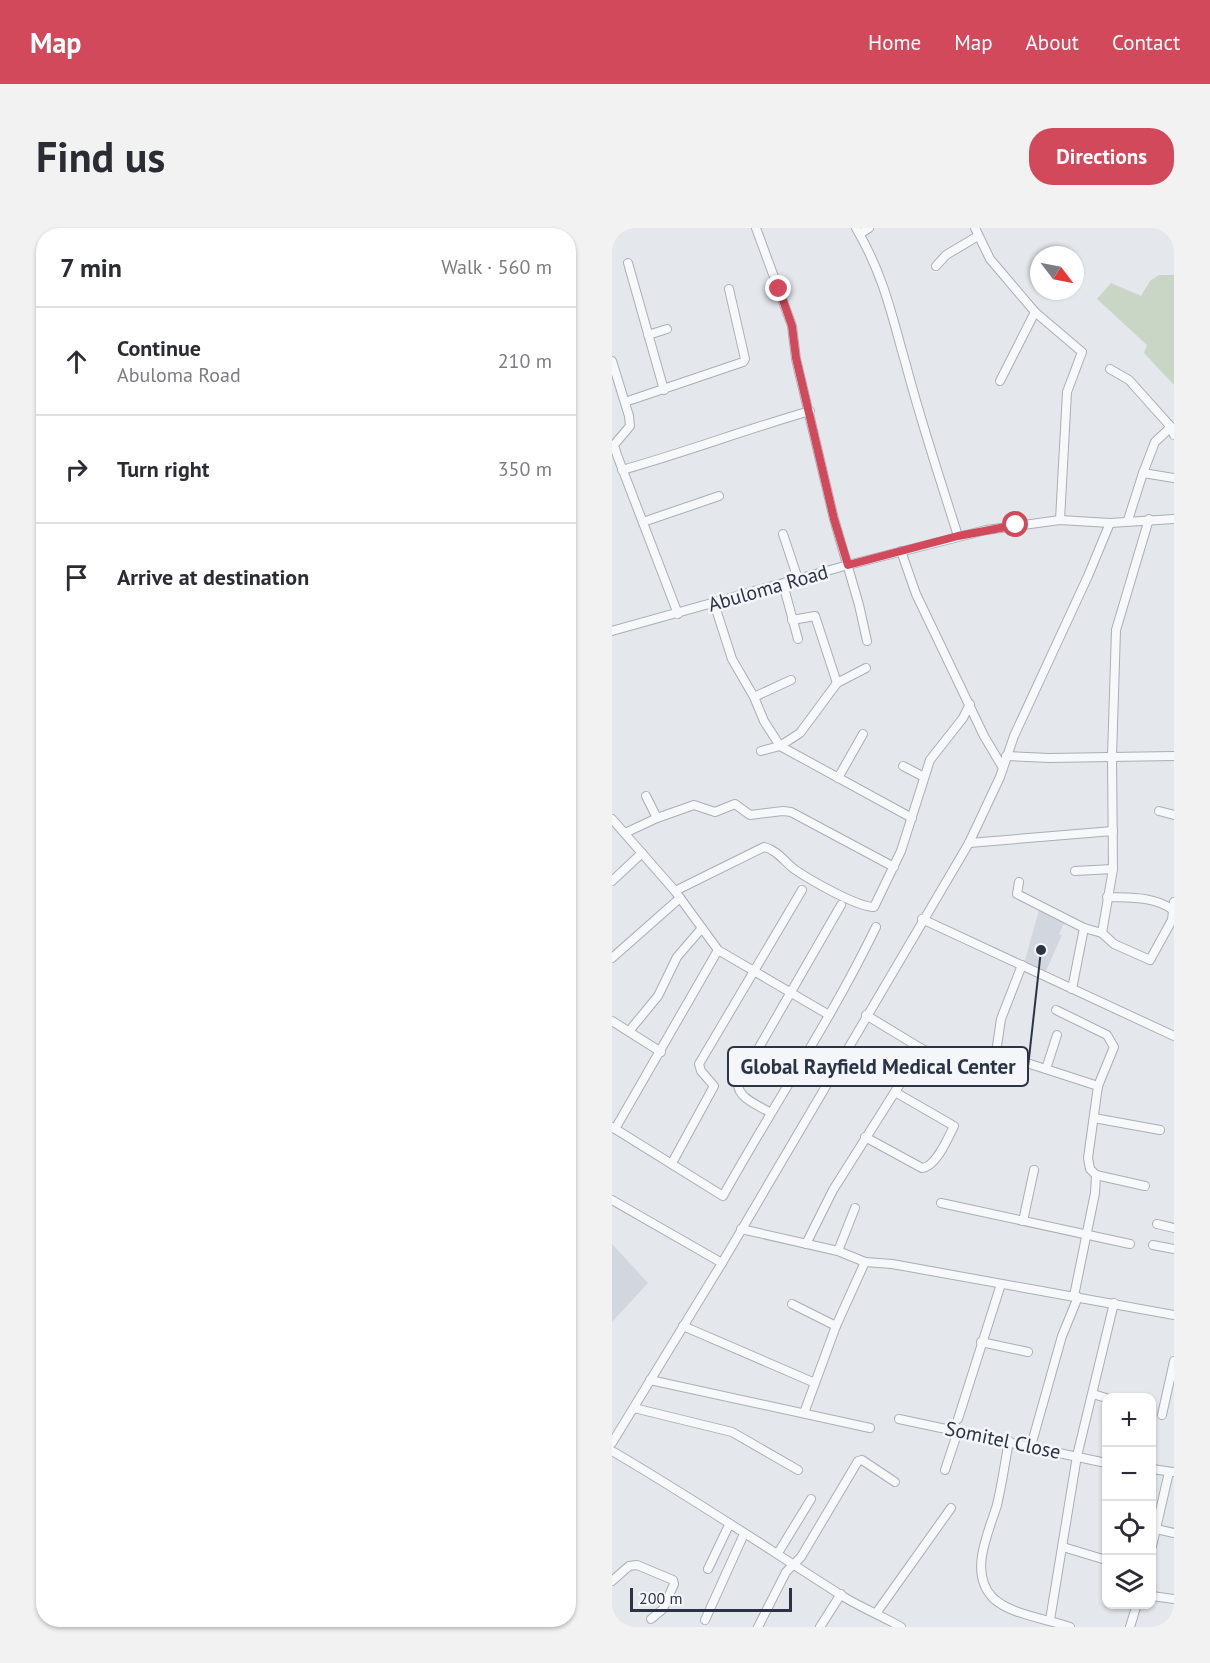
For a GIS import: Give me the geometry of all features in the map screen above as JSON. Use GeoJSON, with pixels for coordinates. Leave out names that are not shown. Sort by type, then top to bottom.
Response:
{"type":"FeatureCollection","features":[{"type":"Feature","properties":{"kind":"street"},"geometry":{"type":"LineString","coordinates":[[756,228],[792,326],[796,358],[834,519],[867,641]]}},
{"type":"Feature","properties":{"kind":"street"},"geometry":{"type":"LineString","coordinates":[[869,228],[858,231],[874,259],[889,298],[905,363],[958,536]]}},
{"type":"Feature","properties":{"kind":"street"},"geometry":{"type":"LineString","coordinates":[[936,266],[946,255],[976,232],[990,259],[1035,312],[1082,352],[1067,392],[1060,520]]}},
{"type":"Feature","properties":{"kind":"street"},"geometry":{"type":"LineString","coordinates":[[628,263],[664,390]]}},
{"type":"Feature","properties":{"kind":"street"},"geometry":{"type":"LineString","coordinates":[[625,402],[738,364],[745,359],[729,289]]}},
{"type":"Feature","properties":{"kind":"street"},"geometry":{"type":"LineString","coordinates":[[1000,381],[1006,363],[1035,312]]}},
{"type":"Feature","properties":{"kind":"street"},"geometry":{"type":"LineString","coordinates":[[648,335],[667,329]]}},
{"type":"Feature","properties":{"kind":"street"},"geometry":{"type":"LineString","coordinates":[[612,361],[630,426],[614,445],[678,614]]}},
{"type":"Feature","properties":{"kind":"street"},"geometry":{"type":"LineString","coordinates":[[1110,369],[1129,380],[1172,431],[1155,442],[1128,520]]}},
{"type":"Feature","properties":{"kind":"street"},"geometry":{"type":"LineString","coordinates":[[622,470],[674,455],[725,435],[810,411]]}},
{"type":"Feature","properties":{"kind":"street"},"geometry":{"type":"LineString","coordinates":[[1143,473],[1174,478]]}},
{"type":"Feature","properties":{"kind":"street"},"geometry":{"type":"LineString","coordinates":[[643,522],[719,496]]}},
{"type":"Feature","properties":{"kind":"street"},"geometry":{"type":"LineString","coordinates":[[1101,933],[1113,869],[1112,756],[1116,630],[1149,519]]}},
{"type":"Feature","properties":{"kind":"street","name":"Abuloma Road"},"geometry":{"type":"LineString","coordinates":[[612,631],[958,536],[1060,520],[1110,523],[1128,520],[1174,519]]}},
{"type":"Feature","properties":{"kind":"street"},"geometry":{"type":"LineString","coordinates":[[612,1443],[722,1263],[922,919],[969,843],[1110,523]]}},
{"type":"Feature","properties":{"kind":"street"},"geometry":{"type":"LineString","coordinates":[[783,534],[798,579]]}},
{"type":"Feature","properties":{"kind":"street"},"geometry":{"type":"LineString","coordinates":[[901,551],[916,594],[1002,768]]}},
{"type":"Feature","properties":{"kind":"street"},"geometry":{"type":"LineString","coordinates":[[783,584],[798,639]]}},
{"type":"Feature","properties":{"kind":"street"},"geometry":{"type":"LineString","coordinates":[[714,603],[732,659],[754,697],[764,722],[780,746],[912,818]]}},
{"type":"Feature","properties":{"kind":"street"},"geometry":{"type":"LineString","coordinates":[[792,620],[815,616],[837,683]]}},
{"type":"Feature","properties":{"kind":"street"},"geometry":{"type":"LineString","coordinates":[[760,752],[780,746],[800,733],[837,683],[866,668]]}},
{"type":"Feature","properties":{"kind":"street"},"geometry":{"type":"LineString","coordinates":[[754,697],[791,680]]}},
{"type":"Feature","properties":{"kind":"street"},"geometry":{"type":"LineString","coordinates":[[612,958],[678,894],[764,848],[771,849],[809,878],[871,907],[877,904],[894,867],[924,777],[936,749],[963,718],[970,704]]}},
{"type":"Feature","properties":{"kind":"street"},"geometry":{"type":"LineString","coordinates":[[963,718],[978,721]]}},
{"type":"Feature","properties":{"kind":"street"},"geometry":{"type":"LineString","coordinates":[[838,778],[863,734]]}},
{"type":"Feature","properties":{"kind":"street"},"geometry":{"type":"LineString","coordinates":[[1006,756],[1038,758],[1174,756],[1174,751]]}},
{"type":"Feature","properties":{"kind":"street"},"geometry":{"type":"LineString","coordinates":[[903,766],[924,777]]}},
{"type":"Feature","properties":{"kind":"street"},"geometry":{"type":"LineString","coordinates":[[646,796],[657,818]]}},
{"type":"Feature","properties":{"kind":"street"},"geometry":{"type":"LineString","coordinates":[[625,833],[657,818],[694,805],[715,812],[735,804],[750,815],[783,811],[894,867]]}},
{"type":"Feature","properties":{"kind":"street"},"geometry":{"type":"LineString","coordinates":[[1160,812],[1174,814]]}},
{"type":"Feature","properties":{"kind":"street"},"geometry":{"type":"LineString","coordinates":[[612,819],[678,894],[718,950],[829,1015]]}},
{"type":"Feature","properties":{"kind":"street"},"geometry":{"type":"LineString","coordinates":[[969,843],[1113,831]]}},
{"type":"Feature","properties":{"kind":"street"},"geometry":{"type":"LineString","coordinates":[[612,881],[642,853]]}},
{"type":"Feature","properties":{"kind":"street"},"geometry":{"type":"LineString","coordinates":[[1075,871],[1113,869]]}},
{"type":"Feature","properties":{"kind":"street"},"geometry":{"type":"LineString","coordinates":[[1018,882],[1017,894],[1101,933],[1114,944],[1150,960],[1172,920],[1173,906],[1149,900],[1107,897]]}},
{"type":"Feature","properties":{"kind":"street"},"geometry":{"type":"LineString","coordinates":[[672,1163],[714,1086],[701,1071],[699,1064],[802,890]]}},
{"type":"Feature","properties":{"kind":"street"},"geometry":{"type":"LineString","coordinates":[[769,1112],[743,1096],[738,1089],[738,1084],[841,905]]}},
{"type":"Feature","properties":{"kind":"street"},"geometry":{"type":"LineString","coordinates":[[922,919],[1174,1036]]}},
{"type":"Feature","properties":{"kind":"street"},"geometry":{"type":"LineString","coordinates":[[718,950],[661,1052],[613,1128],[723,1196],[769,1112],[829,1015],[876,927]]}},
{"type":"Feature","properties":{"kind":"street"},"geometry":{"type":"LineString","coordinates":[[1072,989],[1084,927]]}},
{"type":"Feature","properties":{"kind":"street"},"geometry":{"type":"LineString","coordinates":[[630,1030],[658,996],[677,957],[702,928]]}},
{"type":"Feature","properties":{"kind":"street"},"geometry":{"type":"LineString","coordinates":[[866,1015],[922,1049],[992,1080],[1001,1019],[1022,965]]}},
{"type":"Feature","properties":{"kind":"street"},"geometry":{"type":"LineString","coordinates":[[1056,1010],[1107,1035],[1114,1047],[1098,1086],[1088,1158],[1090,1169],[1096,1175],[1145,1186]]}},
{"type":"Feature","properties":{"kind":"street"},"geometry":{"type":"LineString","coordinates":[[612,1021],[630,1030],[661,1052]]}},
{"type":"Feature","properties":{"kind":"street"},"geometry":{"type":"LineString","coordinates":[[1046,1069],[1057,1035]]}},
{"type":"Feature","properties":{"kind":"street"},"geometry":{"type":"LineString","coordinates":[[806,1244],[823,1208],[922,1049]]}},
{"type":"Feature","properties":{"kind":"street"},"geometry":{"type":"LineString","coordinates":[[1027,1063],[1098,1086]]}},
{"type":"Feature","properties":{"kind":"street"},"geometry":{"type":"LineString","coordinates":[[866,1137],[922,1168],[929,1166],[944,1145],[954,1126],[895,1092]]}},
{"type":"Feature","properties":{"kind":"street"},"geometry":{"type":"LineString","coordinates":[[1094,1118],[1160,1130]]}},
{"type":"Feature","properties":{"kind":"street"},"geometry":{"type":"LineString","coordinates":[[1023,1221],[1034,1170]]}},
{"type":"Feature","properties":{"kind":"street"},"geometry":{"type":"LineString","coordinates":[[1031,1446],[1062,1336],[1076,1297],[1095,1193],[1096,1175]]}},
{"type":"Feature","properties":{"kind":"street"},"geometry":{"type":"LineString","coordinates":[[612,1200],[722,1263]]}},
{"type":"Feature","properties":{"kind":"street"},"geometry":{"type":"LineString","coordinates":[[941,1203],[1130,1244]]}},
{"type":"Feature","properties":{"kind":"street"},"geometry":{"type":"LineString","coordinates":[[838,1251],[855,1208]]}},
{"type":"Feature","properties":{"kind":"street"},"geometry":{"type":"LineString","coordinates":[[1157,1224],[1174,1228]]}},
{"type":"Feature","properties":{"kind":"street"},"geometry":{"type":"LineString","coordinates":[[741,1229],[838,1251],[865,1262],[892,1264],[1174,1315]]}},
{"type":"Feature","properties":{"kind":"street"},"geometry":{"type":"LineString","coordinates":[[1153,1245],[1174,1249]]}},
{"type":"Feature","properties":{"kind":"street"},"geometry":{"type":"LineString","coordinates":[[804,1413],[836,1326],[865,1262]]}},
{"type":"Feature","properties":{"kind":"street"},"geometry":{"type":"LineString","coordinates":[[958,1419],[1001,1284]]}},
{"type":"Feature","properties":{"kind":"street"},"geometry":{"type":"LineString","coordinates":[[1050,1620],[1077,1456],[1114,1303]]}},
{"type":"Feature","properties":{"kind":"street"},"geometry":{"type":"LineString","coordinates":[[792,1304],[836,1326]]}},
{"type":"Feature","properties":{"kind":"street"},"geometry":{"type":"LineString","coordinates":[[683,1326],[815,1383]]}},
{"type":"Feature","properties":{"kind":"street"},"geometry":{"type":"LineString","coordinates":[[981,1342],[1028,1352]]}},
{"type":"Feature","properties":{"kind":"street"},"geometry":{"type":"LineString","coordinates":[[1162,1415],[1174,1361]]}},
{"type":"Feature","properties":{"kind":"street"},"geometry":{"type":"LineString","coordinates":[[650,1380],[870,1428]]}},
{"type":"Feature","properties":{"kind":"street"},"geometry":{"type":"LineString","coordinates":[[1093,1394],[1102,1397]]}},
{"type":"Feature","properties":{"kind":"street"},"geometry":{"type":"LineString","coordinates":[[634,1408],[732,1432],[798,1470]]}},
{"type":"Feature","properties":{"kind":"street","name":"Somitel Close"},"geometry":{"type":"LineString","coordinates":[[899,1419],[1102,1462]]}},
{"type":"Feature","properties":{"kind":"street"},"geometry":{"type":"LineString","coordinates":[[945,1470],[958,1431]]}},
{"type":"Feature","properties":{"kind":"street"},"geometry":{"type":"LineString","coordinates":[[1009,1441],[997,1504],[982,1547],[981,1560],[985,1583],[993,1598],[1038,1624],[1050,1620],[1070,1627]]}},
{"type":"Feature","properties":{"kind":"street"},"geometry":{"type":"LineString","coordinates":[[612,1451],[744,1534],[795,1563],[841,1594],[901,1627]]}},
{"type":"Feature","properties":{"kind":"street"},"geometry":{"type":"LineString","coordinates":[[758,1627],[770,1599],[858,1461],[861,1460],[895,1482]]}},
{"type":"Feature","properties":{"kind":"street"},"geometry":{"type":"LineString","coordinates":[[1156,1470],[1172,1472],[1156,1519]]}},
{"type":"Feature","properties":{"kind":"street"},"geometry":{"type":"LineString","coordinates":[[778,1553],[811,1498]]}},
{"type":"Feature","properties":{"kind":"street"},"geometry":{"type":"LineString","coordinates":[[877,1612],[951,1508]]}},
{"type":"Feature","properties":{"kind":"street"},"geometry":{"type":"LineString","coordinates":[[708,1569],[729,1524]]}},
{"type":"Feature","properties":{"kind":"street"},"geometry":{"type":"LineString","coordinates":[[1156,1529],[1174,1533]]}},
{"type":"Feature","properties":{"kind":"street"},"geometry":{"type":"LineString","coordinates":[[705,1620],[744,1534]]}},
{"type":"Feature","properties":{"kind":"street"},"geometry":{"type":"LineString","coordinates":[[1063,1547],[1102,1559]]}},
{"type":"Feature","properties":{"kind":"street"},"geometry":{"type":"LineString","coordinates":[[612,1581],[629,1566],[637,1565],[673,1580],[674,1584],[663,1609],[651,1620]]}},
{"type":"Feature","properties":{"kind":"street"},"geometry":{"type":"LineString","coordinates":[[820,1627],[841,1594]]}},
{"type":"Feature","properties":{"kind":"street"},"geometry":{"type":"LineString","coordinates":[[1156,1597],[1174,1599]]}},
{"type":"Feature","properties":{"kind":"street"},"geometry":{"type":"LineString","coordinates":[[1130,1627],[1136,1609]]}},
{"type":"Feature","properties":{"kind":"shaded area"},"geometry":{"type":"Polygon","coordinates":[[[1039,910],[1065,921],[1059,934],[1062,935],[1045,973],[1024,964],[1039,910]]]}},
{"type":"Feature","properties":{"kind":"shaded area"},"geometry":{"type":"Polygon","coordinates":[[[612,1244],[648,1283],[612,1322],[612,1244]]]}},
{"type":"Feature","properties":{"kind":"green space"},"geometry":{"type":"Polygon","coordinates":[[[1159,275],[1174,275],[1174,385],[1144,353],[1147,345],[1097,299],[1111,283],[1141,296],[1150,281],[1159,275]]]}},
{"type":"Feature","properties":{"kind":"place","name":"Global Rayfield Medical Center"},"geometry":{"type":"Point","coordinates":[1041,950]}},
{"type":"Feature","properties":{"kind":"route"},"geometry":{"type":"LineString","coordinates":[[779,289],[792,326],[796,358],[814,425],[834,519],[848,565],[958,536],[1016,525]]}}]}
